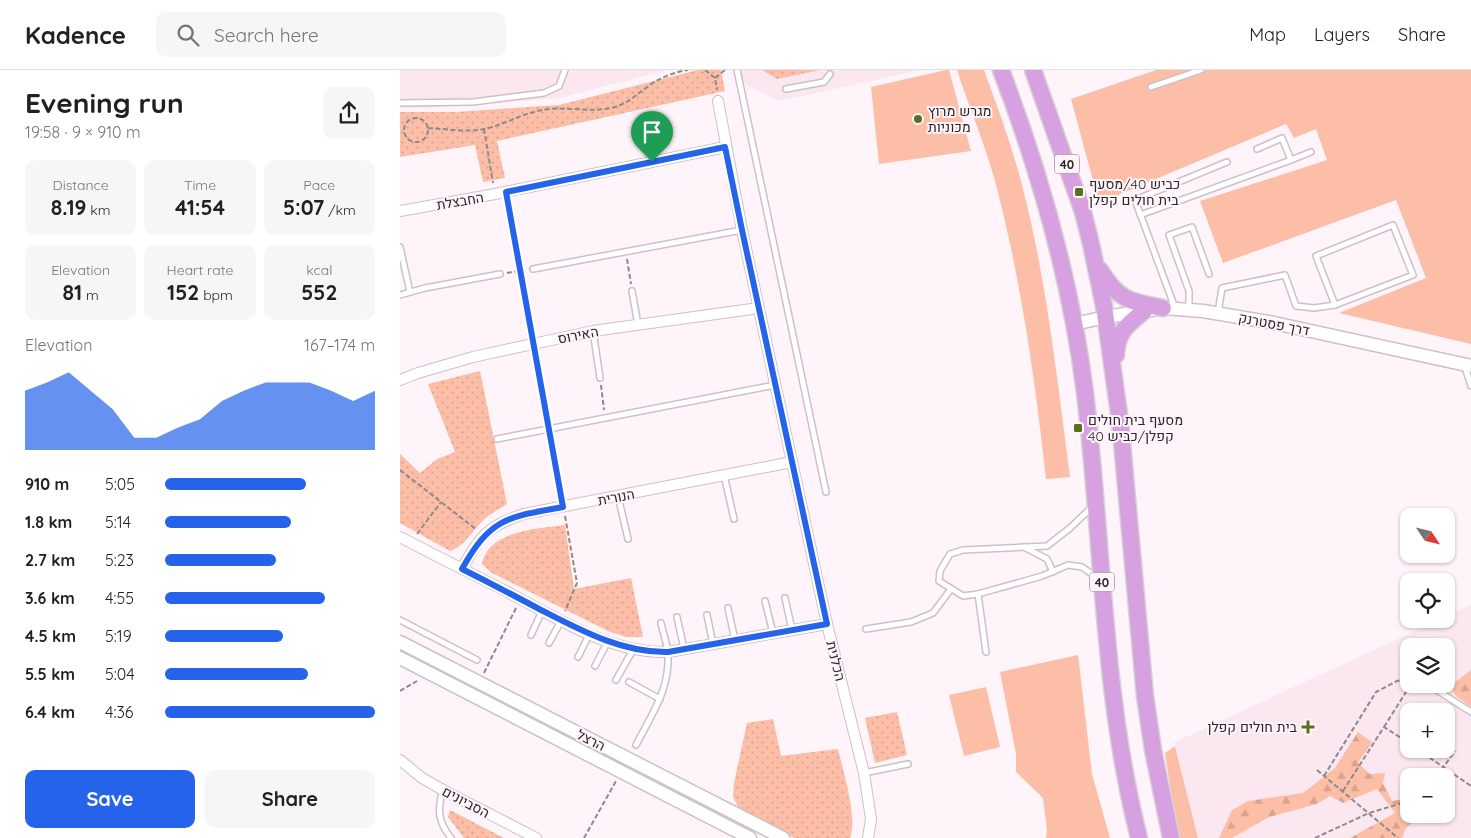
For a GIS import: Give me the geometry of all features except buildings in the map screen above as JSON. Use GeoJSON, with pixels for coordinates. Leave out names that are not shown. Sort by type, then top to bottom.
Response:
{"type":"FeatureCollection","features":[{"type":"Feature","properties":{"kind":"highway","name":"40"},"geometry":{"type":"LineString","coordinates":[[1001,70],[1030,148],[1064,268],[1087,408],[1113,699],[1118,737],[1139,838]]}},
{"type":"Feature","properties":{"kind":"highway","name":"40"},"geometry":{"type":"LineString","coordinates":[[1033,70],[1083,212],[1106,317],[1120,421],[1145,696],[1153,750],[1171,838]]}},
{"type":"Feature","properties":{"kind":"highway"},"geometry":{"type":"LineString","coordinates":[[1095,260],[1114,290],[1137,303],[1169,309]]}},
{"type":"Feature","properties":{"kind":"highway"},"geometry":{"type":"LineString","coordinates":[[1114,375],[1116,344],[1121,333],[1127,325],[1144,311]]}},
{"type":"Feature","properties":{"kind":"street","name":"הכלנית"},"geometry":{"type":"LineString","coordinates":[[718,101],[725,147],[742,230],[827,624],[864,773],[871,819],[868,838]]}},
{"type":"Feature","properties":{"kind":"street","name":"החבצלת"},"geometry":{"type":"LineString","coordinates":[[400,211],[506,192],[725,147]]}},
{"type":"Feature","properties":{"kind":"street","name":"האירוס"},"geometry":{"type":"LineString","coordinates":[[400,380],[418,372],[473,357],[593,331],[759,308]]}},
{"type":"Feature","properties":{"kind":"street","name":"דרך פסטרנק"},"geometry":{"type":"LineString","coordinates":[[1074,324],[1144,311],[1189,310],[1274,323],[1467,365]]}},
{"type":"Feature","properties":{"kind":"street","name":"הנורית"},"geometry":{"type":"LineString","coordinates":[[462,569],[473,549],[493,526],[524,514],[792,462]]}},
{"type":"Feature","properties":{"kind":"street"},"geometry":{"type":"LineString","coordinates":[[400,537],[590,634],[634,648],[668,652],[827,624]]}},
{"type":"Feature","properties":{"kind":"street","name":"הרצל"},"geometry":{"type":"LineString","coordinates":[[400,642],[783,838]]}},
{"type":"Feature","properties":{"kind":"street","name":"הרצל"},"geometry":{"type":"LineString","coordinates":[[400,658],[750,838]]}},
{"type":"Feature","properties":{"kind":"street","name":"הסביונים"},"geometry":{"type":"LineString","coordinates":[[400,760],[422,778],[536,838]]}},
{"type":"Feature","properties":{"kind":"lane"},"geometry":{"type":"LineString","coordinates":[[400,103],[473,102],[544,93],[559,86],[565,70]]}},
{"type":"Feature","properties":{"kind":"lane"},"geometry":{"type":"LineString","coordinates":[[737,70],[826,492]]}},
{"type":"Feature","properties":{"kind":"lane"},"geometry":{"type":"LineString","coordinates":[[1151,87],[1201,70]]}},
{"type":"Feature","properties":{"kind":"lane"},"geometry":{"type":"LineString","coordinates":[[786,89],[824,82],[830,74]]}},
{"type":"Feature","properties":{"kind":"lane"},"geometry":{"type":"LineString","coordinates":[[1257,149],[1282,138],[1291,160]]}},
{"type":"Feature","properties":{"kind":"lane"},"geometry":{"type":"LineString","coordinates":[[1140,215],[1311,152]]}},
{"type":"Feature","properties":{"kind":"lane"},"geometry":{"type":"LineString","coordinates":[[1169,309],[1135,200],[1227,162]]}},
{"type":"Feature","properties":{"kind":"lane"},"geometry":{"type":"LineString","coordinates":[[1218,314],[1222,288],[1285,275],[1296,306],[1314,308],[1335,305],[1413,275],[1393,225],[1316,256],[1335,305]]}},
{"type":"Feature","properties":{"kind":"lane"},"geometry":{"type":"LineString","coordinates":[[1189,310],[1189,291],[1169,235],[1192,227],[1209,274]]}},
{"type":"Feature","properties":{"kind":"lane"},"geometry":{"type":"LineString","coordinates":[[534,269],[742,230]]}},
{"type":"Feature","properties":{"kind":"lane"},"geometry":{"type":"LineString","coordinates":[[400,247],[410,292]]}},
{"type":"Feature","properties":{"kind":"lane"},"geometry":{"type":"LineString","coordinates":[[400,295],[500,274]]}},
{"type":"Feature","properties":{"kind":"lane"},"geometry":{"type":"LineString","coordinates":[[632,292],[638,325]]}},
{"type":"Feature","properties":{"kind":"lane"},"geometry":{"type":"LineString","coordinates":[[593,331],[600,378]]}},
{"type":"Feature","properties":{"kind":"lane"},"geometry":{"type":"LineString","coordinates":[[1467,365],[1471,386]]}},
{"type":"Feature","properties":{"kind":"lane"},"geometry":{"type":"LineString","coordinates":[[497,439],[776,385]]}},
{"type":"Feature","properties":{"kind":"lane"},"geometry":{"type":"LineString","coordinates":[[724,476],[734,519]]}},
{"type":"Feature","properties":{"kind":"lane"},"geometry":{"type":"LineString","coordinates":[[618,496],[628,539]]}},
{"type":"Feature","properties":{"kind":"lane"},"geometry":{"type":"LineString","coordinates":[[1095,504],[1070,528],[1047,546],[964,550],[950,554],[940,571],[939,581],[963,596],[978,594],[1053,572],[1068,565],[1082,567],[1102,581]]}},
{"type":"Feature","properties":{"kind":"lane"},"geometry":{"type":"LineString","coordinates":[[1024,547],[1047,559],[1053,572]]}},
{"type":"Feature","properties":{"kind":"lane"},"geometry":{"type":"LineString","coordinates":[[866,629],[912,622],[934,613],[951,589]]}},
{"type":"Feature","properties":{"kind":"lane"},"geometry":{"type":"LineString","coordinates":[[978,594],[986,652]]}},
{"type":"Feature","properties":{"kind":"lane"},"geometry":{"type":"LineString","coordinates":[[785,598],[792,630]]}},
{"type":"Feature","properties":{"kind":"lane"},"geometry":{"type":"LineString","coordinates":[[765,601],[773,633]]}},
{"type":"Feature","properties":{"kind":"lane"},"geometry":{"type":"LineString","coordinates":[[728,608],[735,640]]}},
{"type":"Feature","properties":{"kind":"lane"},"geometry":{"type":"LineString","coordinates":[[531,635],[543,610]]}},
{"type":"Feature","properties":{"kind":"lane"},"geometry":{"type":"LineString","coordinates":[[707,615],[713,644]]}},
{"type":"Feature","properties":{"kind":"lane"},"geometry":{"type":"LineString","coordinates":[[677,618],[684,649]]}},
{"type":"Feature","properties":{"kind":"lane"},"geometry":{"type":"LineString","coordinates":[[400,620],[477,660]]}},
{"type":"Feature","properties":{"kind":"lane"},"geometry":{"type":"LineString","coordinates":[[549,643],[561,620]]}},
{"type":"Feature","properties":{"kind":"lane"},"geometry":{"type":"LineString","coordinates":[[636,744],[665,688],[668,673],[668,652],[661,623]]}},
{"type":"Feature","properties":{"kind":"lane"},"geometry":{"type":"LineString","coordinates":[[578,657],[590,634]]}},
{"type":"Feature","properties":{"kind":"lane"},"geometry":{"type":"LineString","coordinates":[[595,666],[608,641]]}},
{"type":"Feature","properties":{"kind":"lane"},"geometry":{"type":"LineString","coordinates":[[616,680],[634,648]]}},
{"type":"Feature","properties":{"kind":"lane"},"geometry":{"type":"LineString","coordinates":[[629,682],[660,699]]}},
{"type":"Feature","properties":{"kind":"lane"},"geometry":{"type":"LineString","coordinates":[[1441,693],[1471,712]]}},
{"type":"Feature","properties":{"kind":"lane"},"geometry":{"type":"LineString","coordinates":[[864,773],[908,764]]}},
{"type":"Feature","properties":{"kind":"lane"},"geometry":{"type":"LineString","coordinates":[[443,790],[438,809],[439,818],[451,838]]}},
{"type":"Feature","properties":{"kind":"path"},"geometry":{"type":"LineString","coordinates":[[428,128],[475,130],[484,129],[534,111],[614,108],[629,101],[651,84],[678,71],[688,70]]}},
{"type":"Feature","properties":{"kind":"path"},"geometry":{"type":"LineString","coordinates":[[705,70],[715,78],[718,101]]}},
{"type":"Feature","properties":{"kind":"path"},"geometry":{"type":"LineString","coordinates":[[715,78],[725,70]]}},
{"type":"Feature","properties":{"kind":"path"},"geometry":{"type":"LineString","coordinates":[[414,118],[424,121],[428,128],[427,136],[417,143],[410,141],[404,131],[407,122],[414,118]]}},
{"type":"Feature","properties":{"kind":"path"},"geometry":{"type":"LineString","coordinates":[[484,129],[495,194]]}},
{"type":"Feature","properties":{"kind":"path"},"geometry":{"type":"LineString","coordinates":[[400,130],[404,131]]}},
{"type":"Feature","properties":{"kind":"path"},"geometry":{"type":"LineString","coordinates":[[506,192],[577,583],[561,620]]}},
{"type":"Feature","properties":{"kind":"path"},"geometry":{"type":"LineString","coordinates":[[626,252],[632,292]]}},
{"type":"Feature","properties":{"kind":"path"},"geometry":{"type":"LineString","coordinates":[[500,274],[534,269]]}},
{"type":"Feature","properties":{"kind":"path"},"geometry":{"type":"LineString","coordinates":[[600,378],[606,418]]}},
{"type":"Feature","properties":{"kind":"path"},"geometry":{"type":"LineString","coordinates":[[400,470],[484,536]]}},
{"type":"Feature","properties":{"kind":"path"},"geometry":{"type":"LineString","coordinates":[[411,542],[441,502]]}},
{"type":"Feature","properties":{"kind":"path"},"geometry":{"type":"LineString","coordinates":[[479,682],[520,599]]}},
{"type":"Feature","properties":{"kind":"path"},"geometry":{"type":"LineString","coordinates":[[400,692],[430,672]]}},
{"type":"Feature","properties":{"kind":"path"},"geometry":{"type":"LineString","coordinates":[[1324,776],[1376,692],[1400,680]]}},
{"type":"Feature","properties":{"kind":"path"},"geometry":{"type":"LineString","coordinates":[[1342,791],[1405,693]]}},
{"type":"Feature","properties":{"kind":"path"},"geometry":{"type":"LineString","coordinates":[[1384,727],[1400,737]]}},
{"type":"Feature","properties":{"kind":"path"},"geometry":{"type":"LineString","coordinates":[[1430,758],[1444,768],[1450,758]]}},
{"type":"Feature","properties":{"kind":"path"},"geometry":{"type":"LineString","coordinates":[[1317,770],[1398,838]]}},
{"type":"Feature","properties":{"kind":"path"},"geometry":{"type":"LineString","coordinates":[[584,838],[620,772]]}},
{"type":"Feature","properties":{"kind":"path"},"geometry":{"type":"LineString","coordinates":[[1455,775],[1471,786]]}},
{"type":"Feature","properties":{"kind":"path"},"geometry":{"type":"LineString","coordinates":[[1315,838],[1369,813],[1400,804]]}},
{"type":"Feature","properties":{"kind":"shaded area"},"geometry":{"type":"Polygon","coordinates":[[[400,70],[667,70],[560,98],[427,108],[400,108],[400,70]]]}},
{"type":"Feature","properties":{"kind":"shaded area"},"geometry":{"type":"Polygon","coordinates":[[[732,70],[921,70],[779,101],[740,82],[732,70]]]}},
{"type":"Feature","properties":{"kind":"shaded area","name":"בית חולים קפלן"},"geometry":{"type":"Polygon","coordinates":[[[1471,605],[1471,838],[1197,838],[1175,742],[1422,628],[1455,628],[1455,612],[1471,605]]]}},
{"type":"Feature","properties":{"kind":"green space"},"geometry":{"type":"Polygon","coordinates":[[[698,70],[721,70],[725,91],[497,141],[505,178],[483,182],[475,145],[400,157],[400,112],[456,112],[559,105],[698,70]]]}},
{"type":"Feature","properties":{"kind":"green space"},"geometry":{"type":"Polygon","coordinates":[[[762,70],[820,70],[777,79],[762,70]]]}},
{"type":"Feature","properties":{"kind":"green space","name":"מגרש מרוץ מכוניות"},"geometry":{"type":"Polygon","coordinates":[[[949,70],[971,151],[879,164],[871,87],[949,70]]]}},
{"type":"Feature","properties":{"kind":"green space"},"geometry":{"type":"Polygon","coordinates":[[[957,70],[984,70],[1018,170],[1031,221],[1045,294],[1070,477],[1046,479],[1032,367],[1020,292],[1004,218],[991,167],[957,70]]]}},
{"type":"Feature","properties":{"kind":"green space"},"geometry":{"type":"Polygon","coordinates":[[[1156,70],[1471,70],[1471,344],[1339,313],[1426,278],[1396,200],[1223,263],[1200,201],[1327,160],[1316,129],[1294,138],[1286,124],[1099,203],[1071,99],[1156,70]]]}},
{"type":"Feature","properties":{"kind":"green space"},"geometry":{"type":"Polygon","coordinates":[[[480,371],[507,504],[482,521],[461,545],[450,551],[400,523],[400,454],[420,473],[437,459],[455,452],[428,384],[480,371]]]}},
{"type":"Feature","properties":{"kind":"green space"},"geometry":{"type":"Polygon","coordinates":[[[565,525],[574,589],[631,578],[643,637],[626,637],[608,631],[492,573],[482,564],[486,553],[494,544],[504,538],[528,530],[565,525]]]}},
{"type":"Feature","properties":{"kind":"green space"},"geometry":{"type":"Polygon","coordinates":[[[1078,655],[1092,774],[1110,838],[1046,838],[1047,830],[1043,798],[1016,772],[1016,754],[1000,672],[1078,655]]]}},
{"type":"Feature","properties":{"kind":"green space"},"geometry":{"type":"Polygon","coordinates":[[[1471,670],[1471,707],[1456,696],[1454,693],[1455,682],[1471,670]]]}},
{"type":"Feature","properties":{"kind":"green space"},"geometry":{"type":"Polygon","coordinates":[[[986,687],[1000,747],[964,756],[949,695],[986,687]]]}},
{"type":"Feature","properties":{"kind":"green space"},"geometry":{"type":"Polygon","coordinates":[[[897,712],[907,755],[875,763],[865,718],[897,712]]]}},
{"type":"Feature","properties":{"kind":"green space"},"geometry":{"type":"Polygon","coordinates":[[[773,719],[781,756],[838,749],[851,807],[852,829],[850,838],[794,838],[738,807],[733,797],[734,783],[747,723],[773,719]]]}},
{"type":"Feature","properties":{"kind":"green space"},"geometry":{"type":"Polygon","coordinates":[[[1358,732],[1372,742],[1358,763],[1370,774],[1385,773],[1383,783],[1392,801],[1400,800],[1400,823],[1412,823],[1406,828],[1402,838],[1350,838],[1395,813],[1377,789],[1343,803],[1330,796],[1317,804],[1269,817],[1232,838],[1219,838],[1232,810],[1248,801],[1303,793],[1335,768],[1358,732]]]}},
{"type":"Feature","properties":{"kind":"green space"},"geometry":{"type":"Polygon","coordinates":[[[1175,746],[1198,838],[1178,838],[1165,753],[1175,746]]]}},
{"type":"Feature","properties":{"kind":"green space"},"geometry":{"type":"Polygon","coordinates":[[[450,810],[504,838],[464,838],[448,817],[450,810]]]}},
{"type":"Feature","properties":{"kind":"place","name":"מגרש מרוץ מכוניות"},"geometry":{"type":"Point","coordinates":[918,119]}},
{"type":"Feature","properties":{"kind":"place","name":"כביש 40/מסעף בית חולים קפלן"},"geometry":{"type":"Point","coordinates":[1079,192]}},
{"type":"Feature","properties":{"kind":"place","name":"מסעף בית חולים קפלן/כביש 40"},"geometry":{"type":"Point","coordinates":[1078,428]}},
{"type":"Feature","properties":{"kind":"place","name":"בית חולים קפלן"},"geometry":{"type":"Point","coordinates":[1308,727]}},
{"type":"Feature","properties":{"kind":"route"},"geometry":{"type":"LineString","coordinates":[[725,147],[827,624],[696,648],[657,652],[614,644],[570,624],[462,569],[473,549],[493,526],[524,514],[563,507],[506,192],[652,162],[725,147]]}}]}
